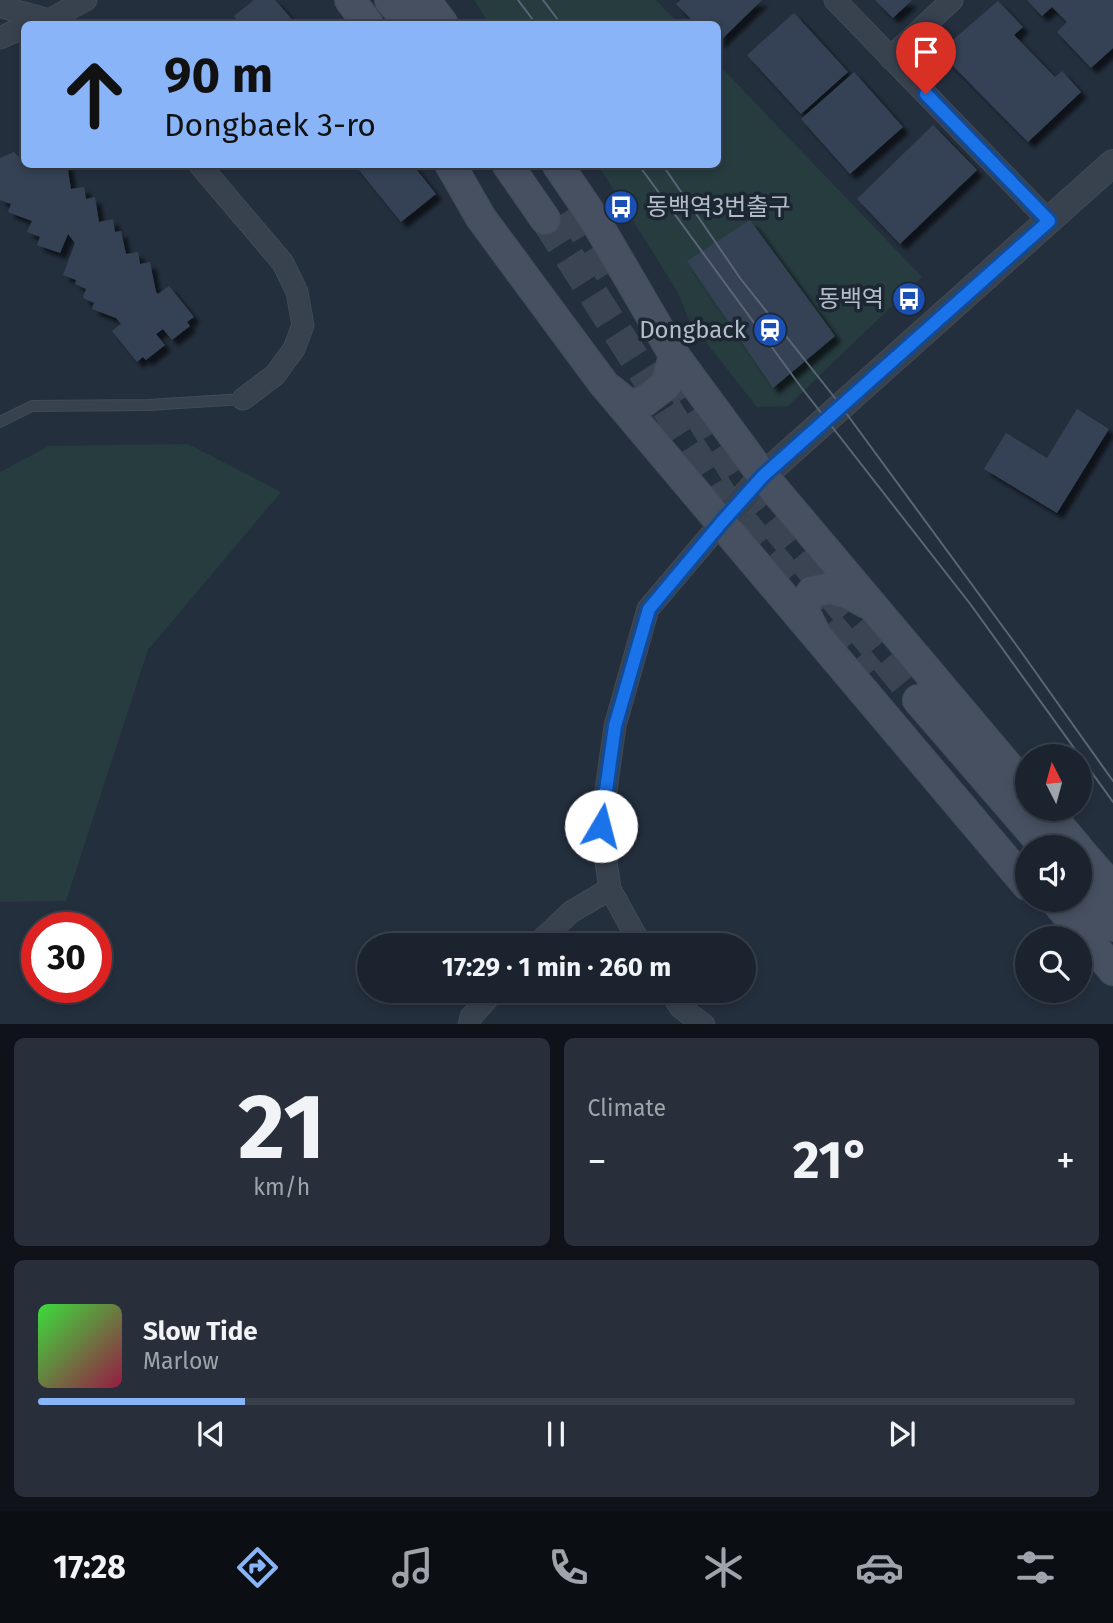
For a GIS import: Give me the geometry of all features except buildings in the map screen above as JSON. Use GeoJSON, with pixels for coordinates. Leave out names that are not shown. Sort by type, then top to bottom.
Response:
{"type":"FeatureCollection","features":[{"type":"Feature","properties":{"kind":"main road"},"geometry":{"type":"LineString","coordinates":[[349,0],[366,21]]}},
{"type":"Feature","properties":{"kind":"main road"},"geometry":{"type":"LineString","coordinates":[[390,0],[408,21]]}},
{"type":"Feature","properties":{"kind":"main road"},"geometry":{"type":"LineString","coordinates":[[425,0],[441,21]]}},
{"type":"Feature","properties":{"kind":"main road"},"geometry":{"type":"LineString","coordinates":[[447,0],[462,21]]}},
{"type":"Feature","properties":{"kind":"main road"},"geometry":{"type":"LineString","coordinates":[[452,168],[481,218],[603,383],[1015,871]]}},
{"type":"Feature","properties":{"kind":"main road"},"geometry":{"type":"LineString","coordinates":[[512,168],[557,214],[540,168]]}},
{"type":"Feature","properties":{"kind":"main road"},"geometry":{"type":"LineString","coordinates":[[560,168],[595,220],[674,355],[763,476],[1015,775]]}},
{"type":"Feature","properties":{"kind":"main road"},"geometry":{"type":"LineString","coordinates":[[603,383],[629,405],[645,401],[666,384],[674,355]]}},
{"type":"Feature","properties":{"kind":"main road"},"geometry":{"type":"LineString","coordinates":[[815,633],[802,608],[812,592],[830,588],[848,593],[873,607]]}},
{"type":"Feature","properties":{"kind":"main road"},"geometry":{"type":"LineString","coordinates":[[1015,849],[907,702],[1034,835]]}},
{"type":"Feature","properties":{"kind":"main road"},"geometry":{"type":"LineString","coordinates":[[1055,821],[1066,835]]}},
{"type":"Feature","properties":{"kind":"main road"},"geometry":{"type":"LineString","coordinates":[[1092,865],[1113,889]]}},
{"type":"Feature","properties":{"kind":"main road"},"geometry":{"type":"LineString","coordinates":[[1092,901],[1113,926]]}},
{"type":"Feature","properties":{"kind":"main road"},"geometry":{"type":"LineString","coordinates":[[1048,912],[1060,926]]}},
{"type":"Feature","properties":{"kind":"main road"},"geometry":{"type":"LineString","coordinates":[[1065,912],[1113,970]]}},
{"type":"Feature","properties":{"kind":"main road"},"geometry":{"type":"LineString","coordinates":[[1092,967],[1113,994]]}},
{"type":"Feature","properties":{"kind":"street"},"geometry":{"type":"LineString","coordinates":[[50,21],[86,0]]}},
{"type":"Feature","properties":{"kind":"street"},"geometry":{"type":"LineString","coordinates":[[835,0],[1049,221]]}},
{"type":"Feature","properties":{"kind":"street"},"geometry":{"type":"LineString","coordinates":[[890,58],[952,0]]}},
{"type":"Feature","properties":{"kind":"street"},"geometry":{"type":"LineString","coordinates":[[0,6],[42,21]]}},
{"type":"Feature","properties":{"kind":"street"},"geometry":{"type":"LineString","coordinates":[[0,38],[21,28]]}},
{"type":"Feature","properties":{"kind":"street"},"geometry":{"type":"LineString","coordinates":[[634,933],[610,889],[601,826],[615,726],[649,609],[763,476],[1113,163]]}},
{"type":"Feature","properties":{"kind":"street"},"geometry":{"type":"LineString","coordinates":[[202,168],[283,264],[297,292],[303,325],[294,349],[275,375],[243,399]]}},
{"type":"Feature","properties":{"kind":"street"},"geometry":{"type":"LineString","coordinates":[[549,933],[571,912],[610,889]]}},
{"type":"Feature","properties":{"kind":"street"},"geometry":{"type":"LineString","coordinates":[[469,1024],[471,1017],[483,1003]]}},
{"type":"Feature","properties":{"kind":"street"},"geometry":{"type":"LineString","coordinates":[[678,1003],[704,1024]]}},
{"type":"Feature","properties":{"kind":"lane"},"geometry":{"type":"LineString","coordinates":[[0,422],[32,406],[148,405],[243,399]]}},
{"type":"Feature","properties":{"kind":"green space"},"geometry":{"type":"Polygon","coordinates":[[[474,0],[656,0],[676,21],[487,21],[474,0]]]}},
{"type":"Feature","properties":{"kind":"green space"},"geometry":{"type":"Polygon","coordinates":[[[721,67],[922,277],[788,406],[757,407],[690,322],[677,291],[600,168],[721,168],[721,67]]]}},
{"type":"Feature","properties":{"kind":"green space"},"geometry":{"type":"Polygon","coordinates":[[[188,444],[281,492],[148,650],[66,901],[0,902],[0,472],[49,446],[188,444]]]}},
{"type":"Feature","properties":{"kind":"tunnel"},"geometry":{"type":"LineString","coordinates":[[570,209],[615,281]]}},
{"type":"Feature","properties":{"kind":"tunnel"},"geometry":{"type":"LineString","coordinates":[[545,219],[727,503],[870,673]]}},
{"type":"Feature","properties":{"kind":"tunnel"},"geometry":{"type":"LineString","coordinates":[[671,371],[746,490],[918,700]]}},
{"type":"Feature","properties":{"kind":"tram line"},"geometry":{"type":"LineString","coordinates":[[518,0],[534,21]]}},
{"type":"Feature","properties":{"kind":"tram line"},"geometry":{"type":"LineString","coordinates":[[543,0],[559,21]]}},
{"type":"Feature","properties":{"kind":"tram line"},"geometry":{"type":"LineString","coordinates":[[641,168],[801,387],[971,605],[1113,802]]}},
{"type":"Feature","properties":{"kind":"tram line"},"geometry":{"type":"LineString","coordinates":[[665,168],[740,278],[835,398],[1113,781]]}},
{"type":"Feature","properties":{"kind":"place","name":"동백역3번출구"},"geometry":{"type":"Point","coordinates":[621,207]}},
{"type":"Feature","properties":{"kind":"place","name":"동백역"},"geometry":{"type":"Point","coordinates":[909,299]}},
{"type":"Feature","properties":{"kind":"place","name":"Dongback"},"geometry":{"type":"Point","coordinates":[770,330]}},
{"type":"Feature","properties":{"kind":"route"},"geometry":{"type":"LineString","coordinates":[[601,826],[615,726],[649,609],[763,476],[1049,221],[926,94]]}}]}
